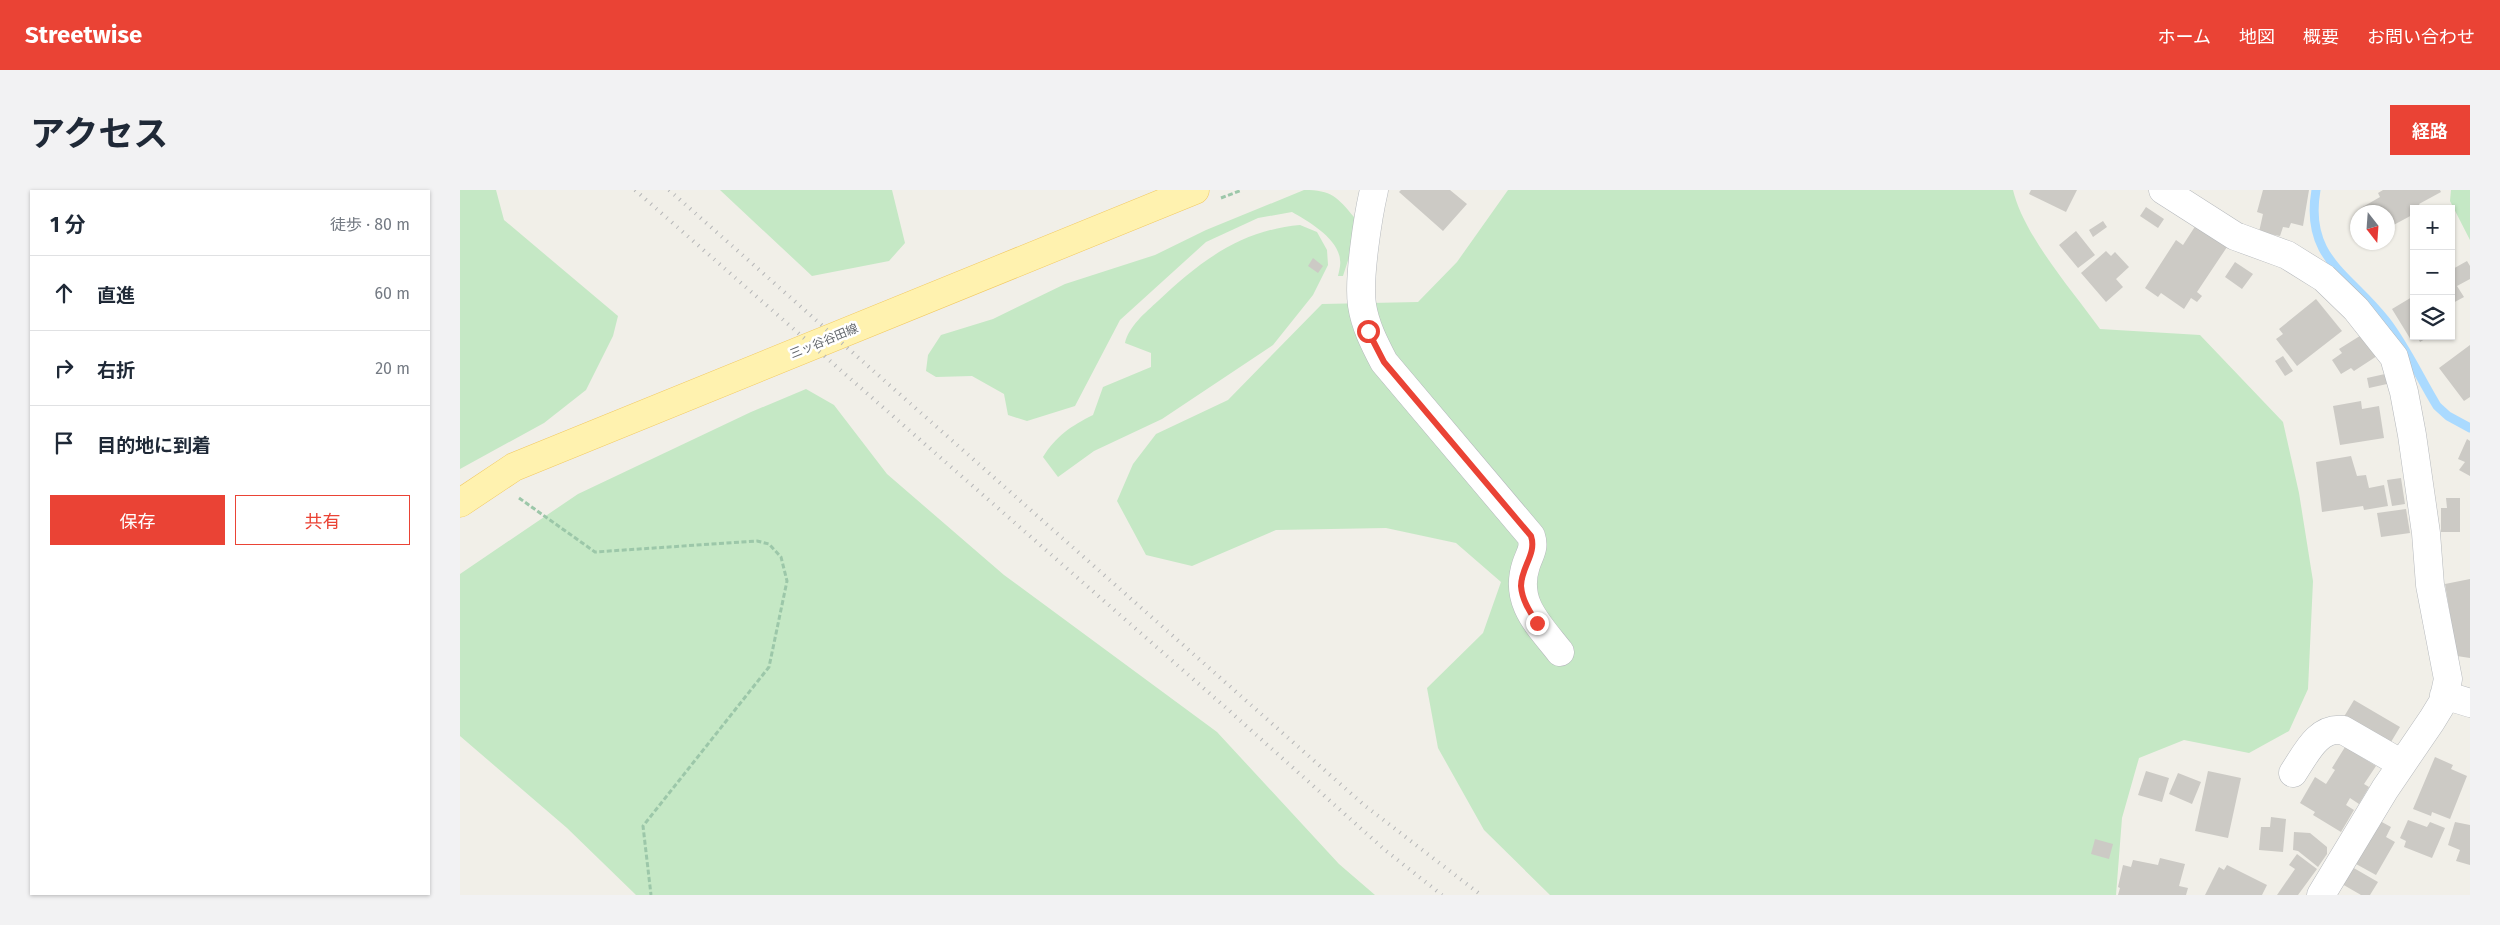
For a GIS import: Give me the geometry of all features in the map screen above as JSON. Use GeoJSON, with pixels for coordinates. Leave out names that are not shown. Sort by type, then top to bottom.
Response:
{"type":"FeatureCollection","features":[{"type":"Feature","properties":{"kind":"main road","name":"三ッ谷谷田線"},"geometry":{"type":"LineString","coordinates":[[460,503],[514,467],[1195,190]]}},
{"type":"Feature","properties":{"kind":"street"},"geometry":{"type":"LineString","coordinates":[[1374,190],[1362,296],[1368,331],[1384,362],[1531,536],[1534,546],[1521,585],[1525,603],[1537,623],[1560,652]]}},
{"type":"Feature","properties":{"kind":"street"},"geometry":{"type":"LineString","coordinates":[[2163,190],[2235,236],[2288,255],[2324,278],[2356,309],[2394,357],[2404,392],[2426,533],[2430,585],[2448,679],[2444,695],[2432,720],[2402,764],[2321,895]]}},
{"type":"Feature","properties":{"kind":"street"},"geometry":{"type":"LineString","coordinates":[[2444,695],[2470,703]]}},
{"type":"Feature","properties":{"kind":"street"},"geometry":{"type":"LineString","coordinates":[[2293,773],[2315,741],[2326,732],[2335,729],[2343,730],[2402,764]]}},
{"type":"Feature","properties":{"kind":"path"},"geometry":{"type":"LineString","coordinates":[[517,496],[595,552],[757,542],[769,544],[781,557],[787,581],[769,667],[643,826],[651,895]]}},
{"type":"Feature","properties":{"kind":"green space"},"geometry":{"type":"Polygon","coordinates":[[[460,190],[496,190],[504,220],[618,316],[613,336],[586,390],[544,423],[460,469],[460,190]]]}},
{"type":"Feature","properties":{"kind":"green space"},"geometry":{"type":"Polygon","coordinates":[[[720,190],[892,190],[905,243],[889,261],[812,276],[720,190]]]}},
{"type":"Feature","properties":{"kind":"green space"},"geometry":{"type":"Polygon","coordinates":[[[1304,190],[1328,193],[1343,204],[1354,217],[1354,242],[1343,276],[1338,276],[1340,262],[1338,252],[1329,238],[1306,220],[1292,212],[1258,218],[1206,242],[1120,320],[1075,406],[1027,421],[1008,415],[1004,394],[972,376],[936,377],[926,371],[928,355],[941,335],[993,319],[1065,284],[1155,255],[1206,230],[1304,190]]]}},
{"type":"Feature","properties":{"kind":"green space"},"geometry":{"type":"Polygon","coordinates":[[[1508,190],[2013,190],[2027,226],[2038,244],[2100,329],[2200,335],[2283,422],[2299,493],[2313,581],[2308,689],[2289,731],[2249,753],[2184,740],[2139,758],[2122,818],[2116,895],[1550,895],[1484,830],[1438,748],[1427,688],[1483,633],[1501,582],[1456,543],[1386,528],[1276,530],[1192,566],[1146,555],[1117,501],[1133,464],[1156,434],[1228,400],[1322,304],[1418,302],[1457,262],[1508,190]]]}},
{"type":"Feature","properties":{"kind":"green space"},"geometry":{"type":"Polygon","coordinates":[[[2451,190],[2470,190],[2470,240],[2455,211],[2455,205],[2452,205],[2450,201],[2451,190]]]}},
{"type":"Feature","properties":{"kind":"green space"},"geometry":{"type":"Polygon","coordinates":[[[1300,225],[1317,232],[1327,250],[1328,265],[1313,295],[1273,345],[1162,419],[1094,451],[1058,477],[1043,457],[1053,443],[1078,423],[1093,415],[1103,387],[1151,367],[1151,353],[1125,343],[1130,331],[1143,315],[1189,273],[1222,250],[1259,234],[1279,228],[1300,225]]]}},
{"type":"Feature","properties":{"kind":"green space"},"geometry":{"type":"Polygon","coordinates":[[[806,389],[834,405],[887,474],[1004,575],[1217,732],[1339,864],[1375,895],[636,895],[567,828],[460,736],[460,574],[578,494],[751,412],[806,389]]]}},
{"type":"Feature","properties":{"kind":"building"},"geometry":{"type":"Polygon","coordinates":[[[1401,190],[1450,190],[1467,204],[1443,231],[1399,192],[1401,190]]]}},
{"type":"Feature","properties":{"kind":"building"},"geometry":{"type":"Polygon","coordinates":[[[2031,190],[2077,190],[2066,212],[2029,194],[2031,190]]]}},
{"type":"Feature","properties":{"kind":"building"},"geometry":{"type":"Polygon","coordinates":[[[2263,190],[2309,190],[2303,226],[2291,223],[2289,228],[2283,227],[2280,236],[2259,232],[2263,214],[2257,212],[2263,190]]]}},
{"type":"Feature","properties":{"kind":"building"},"geometry":{"type":"Polygon","coordinates":[[[2383,190],[2440,190],[2441,192],[2420,205],[2410,205],[2410,216],[2395,224],[2395,205],[2366,205],[2380,197],[2378,193],[2383,190]]]}},
{"type":"Feature","properties":{"kind":"building"},"geometry":{"type":"Polygon","coordinates":[[[2146,207],[2164,219],[2158,228],[2140,216],[2146,207]]]}},
{"type":"Feature","properties":{"kind":"building"},"geometry":{"type":"Polygon","coordinates":[[[2103,221],[2107,227],[2093,237],[2089,230],[2103,221]]]}},
{"type":"Feature","properties":{"kind":"building"},"geometry":{"type":"Polygon","coordinates":[[[2196,225],[2227,247],[2197,292],[2202,296],[2197,302],[2191,298],[2184,309],[2161,293],[2158,297],[2145,288],[2176,240],[2183,245],[2196,225]]]}},
{"type":"Feature","properties":{"kind":"building"},"geometry":{"type":"Polygon","coordinates":[[[2076,231],[2095,255],[2078,268],[2059,245],[2076,231]]]}},
{"type":"Feature","properties":{"kind":"building"},"geometry":{"type":"Polygon","coordinates":[[[2106,251],[2111,256],[2115,252],[2129,267],[2116,279],[2123,287],[2106,302],[2081,273],[2106,251]]]}},
{"type":"Feature","properties":{"kind":"building"},"geometry":{"type":"Polygon","coordinates":[[[1313,258],[1323,266],[1318,273],[1308,266],[1313,258]]]}},
{"type":"Feature","properties":{"kind":"building"},"geometry":{"type":"Polygon","coordinates":[[[2467,261],[2470,266],[2470,279],[2457,286],[2464,297],[2455,302],[2455,295],[2455,268],[2467,261]]]}},
{"type":"Feature","properties":{"kind":"building"},"geometry":{"type":"Polygon","coordinates":[[[2235,262],[2253,274],[2242,289],[2225,277],[2235,262]]]}},
{"type":"Feature","properties":{"kind":"building"},"geometry":{"type":"Polygon","coordinates":[[[2410,298],[2410,338],[2392,309],[2410,298]]]}},
{"type":"Feature","properties":{"kind":"building"},"geometry":{"type":"Polygon","coordinates":[[[2316,299],[2342,331],[2297,366],[2276,339],[2283,334],[2279,329],[2316,299]]]}},
{"type":"Feature","properties":{"kind":"building"},"geometry":{"type":"Polygon","coordinates":[[[2363,334],[2377,356],[2354,371],[2351,368],[2341,374],[2332,360],[2342,353],[2339,349],[2363,334]]]}},
{"type":"Feature","properties":{"kind":"building"},"geometry":{"type":"Polygon","coordinates":[[[2470,345],[2470,397],[2464,401],[2439,368],[2470,345]]]}},
{"type":"Feature","properties":{"kind":"building"},"geometry":{"type":"Polygon","coordinates":[[[2283,356],[2293,371],[2285,376],[2275,361],[2283,356]]]}},
{"type":"Feature","properties":{"kind":"building"},"geometry":{"type":"Polygon","coordinates":[[[2385,374],[2387,384],[2369,388],[2367,378],[2385,374]]]}},
{"type":"Feature","properties":{"kind":"building"},"geometry":{"type":"Polygon","coordinates":[[[2361,401],[2362,409],[2379,406],[2384,438],[2340,445],[2333,406],[2361,401]]]}},
{"type":"Feature","properties":{"kind":"building"},"geometry":{"type":"Polygon","coordinates":[[[2467,439],[2470,441],[2470,476],[2459,470],[2465,462],[2458,459],[2467,439]]]}},
{"type":"Feature","properties":{"kind":"building"},"geometry":{"type":"Polygon","coordinates":[[[2351,456],[2357,476],[2366,475],[2369,488],[2384,485],[2388,506],[2364,510],[2363,506],[2322,512],[2316,462],[2351,456]]]}},
{"type":"Feature","properties":{"kind":"building"},"geometry":{"type":"Polygon","coordinates":[[[2401,478],[2405,504],[2392,506],[2387,480],[2401,478]]]}},
{"type":"Feature","properties":{"kind":"building"},"geometry":{"type":"Polygon","coordinates":[[[2446,498],[2460,498],[2460,532],[2441,532],[2441,508],[2447,508],[2446,498]]]}},
{"type":"Feature","properties":{"kind":"building"},"geometry":{"type":"Polygon","coordinates":[[[2406,509],[2410,533],[2381,537],[2377,513],[2406,509]]]}},
{"type":"Feature","properties":{"kind":"building"},"geometry":{"type":"Polygon","coordinates":[[[2470,579],[2470,658],[2457,656],[2445,584],[2470,579]]]}},
{"type":"Feature","properties":{"kind":"building"},"geometry":{"type":"Polygon","coordinates":[[[2354,700],[2400,727],[2388,747],[2342,720],[2354,700]]]}},
{"type":"Feature","properties":{"kind":"building"},"geometry":{"type":"Polygon","coordinates":[[[2345,747],[2376,766],[2364,784],[2369,787],[2359,804],[2350,798],[2346,805],[2354,810],[2341,832],[2313,815],[2315,812],[2300,803],[2315,777],[2326,784],[2335,770],[2332,768],[2345,747]]]}},
{"type":"Feature","properties":{"kind":"building"},"geometry":{"type":"Polygon","coordinates":[[[2435,757],[2453,765],[2451,769],[2467,776],[2450,819],[2432,812],[2431,816],[2413,809],[2435,757]]]}},
{"type":"Feature","properties":{"kind":"building"},"geometry":{"type":"Polygon","coordinates":[[[2146,771],[2169,778],[2162,802],[2138,795],[2146,771]]]}},
{"type":"Feature","properties":{"kind":"building"},"geometry":{"type":"Polygon","coordinates":[[[2208,771],[2241,778],[2228,838],[2195,831],[2208,771]]]}},
{"type":"Feature","properties":{"kind":"building"},"geometry":{"type":"Polygon","coordinates":[[[2178,773],[2201,782],[2192,804],[2169,794],[2178,773]]]}},
{"type":"Feature","properties":{"kind":"building"},"geometry":{"type":"Polygon","coordinates":[[[2271,817],[2286,819],[2283,852],[2259,850],[2261,827],[2270,827],[2271,817]]]}},
{"type":"Feature","properties":{"kind":"building"},"geometry":{"type":"Polygon","coordinates":[[[2408,820],[2427,827],[2430,822],[2445,828],[2432,858],[2404,847],[2406,841],[2400,838],[2408,820]]]}},
{"type":"Feature","properties":{"kind":"building"},"geometry":{"type":"Polygon","coordinates":[[[2380,821],[2391,827],[2386,837],[2395,842],[2376,875],[2356,864],[2380,821]]]}},
{"type":"Feature","properties":{"kind":"building"},"geometry":{"type":"Polygon","coordinates":[[[2455,822],[2470,825],[2470,865],[2456,861],[2460,850],[2448,845],[2455,822]]]}},
{"type":"Feature","properties":{"kind":"building"},"geometry":{"type":"Polygon","coordinates":[[[2294,832],[2310,833],[2327,847],[2327,854],[2318,867],[2298,851],[2293,850],[2294,832]]]}},
{"type":"Feature","properties":{"kind":"building"},"geometry":{"type":"Polygon","coordinates":[[[2095,839],[2113,844],[2109,859],[2091,854],[2095,839]]]}},
{"type":"Feature","properties":{"kind":"building"},"geometry":{"type":"Polygon","coordinates":[[[2297,854],[2317,869],[2298,895],[2277,895],[2295,869],[2289,865],[2297,854]]]}},
{"type":"Feature","properties":{"kind":"building"},"geometry":{"type":"Polygon","coordinates":[[[2160,858],[2185,864],[2179,886],[2188,888],[2186,895],[2118,895],[2123,865],[2131,867],[2133,860],[2158,865],[2160,858]]]}},
{"type":"Feature","properties":{"kind":"building"},"geometry":{"type":"Polygon","coordinates":[[[2227,865],[2267,885],[2262,895],[2205,895],[2219,867],[2224,870],[2227,865]]]}},
{"type":"Feature","properties":{"kind":"building"},"geometry":{"type":"Polygon","coordinates":[[[2352,867],[2378,882],[2370,895],[2361,895],[2342,884],[2352,867]]]}},
{"type":"Feature","properties":{"kind":"waterway"},"geometry":{"type":"LineString","coordinates":[[2316,190],[2314,214],[2317,233],[2323,249],[2333,264],[2386,321],[2437,406],[2448,416],[2470,428]]}},
{"type":"Feature","properties":{"kind":"railway"},"geometry":{"type":"LineString","coordinates":[[635,190],[1225,707],[1385,850],[1442,895]]}},
{"type":"Feature","properties":{"kind":"railway"},"geometry":{"type":"LineString","coordinates":[[669,190],[1364,805],[1481,895]]}},
{"type":"Feature","properties":{"kind":"route"},"geometry":{"type":"LineString","coordinates":[[1368,331],[1384,362],[1522,523],[1531,536],[1534,546],[1526,564],[1521,585],[1525,603],[1537,623]]}}]}
